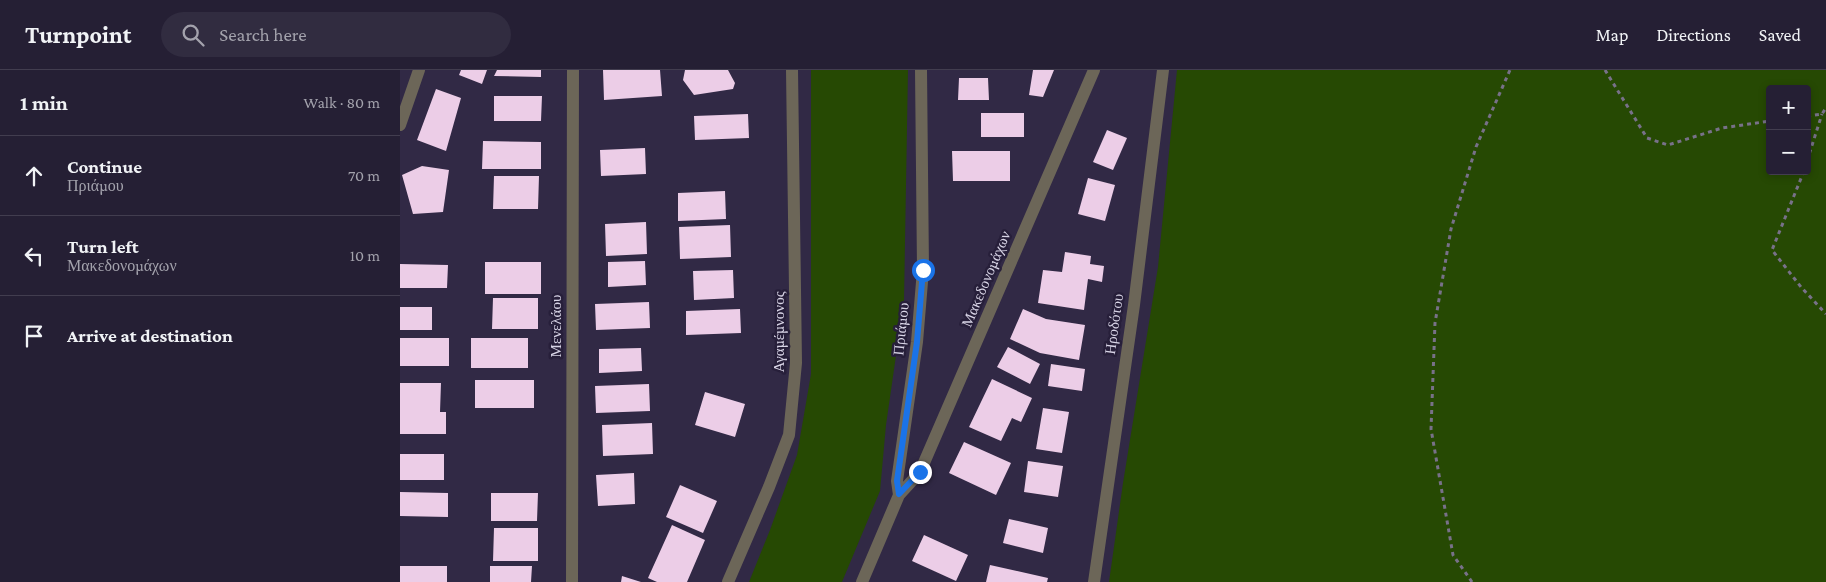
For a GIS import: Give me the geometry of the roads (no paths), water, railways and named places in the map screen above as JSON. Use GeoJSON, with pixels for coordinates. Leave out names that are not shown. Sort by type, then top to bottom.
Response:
{"type":"FeatureCollection","features":[{"type":"Feature","properties":{"kind":"street"},"geometry":{"type":"LineString","coordinates":[[400,125],[419,70]]}},
{"type":"Feature","properties":{"kind":"street","name":"Μενελάου"},"geometry":{"type":"LineString","coordinates":[[572,582],[573,70]]}},
{"type":"Feature","properties":{"kind":"street","name":"Αγαμέμνονος"},"geometry":{"type":"LineString","coordinates":[[728,582],[769,487],[788,435],[796,363],[791,70]]}},
{"type":"Feature","properties":{"kind":"street","name":"Πριάμου"},"geometry":{"type":"LineString","coordinates":[[862,582],[899,494],[897,481],[917,342],[923,270],[921,70]]}},
{"type":"Feature","properties":{"kind":"street","name":"Μακεδονομάχων"},"geometry":{"type":"LineString","coordinates":[[899,494],[920,472],[1094,70]]}},
{"type":"Feature","properties":{"kind":"street","name":"Ηροδότου"},"geometry":{"type":"LineString","coordinates":[[1094,582],[1134,305],[1163,70]]}}]}
